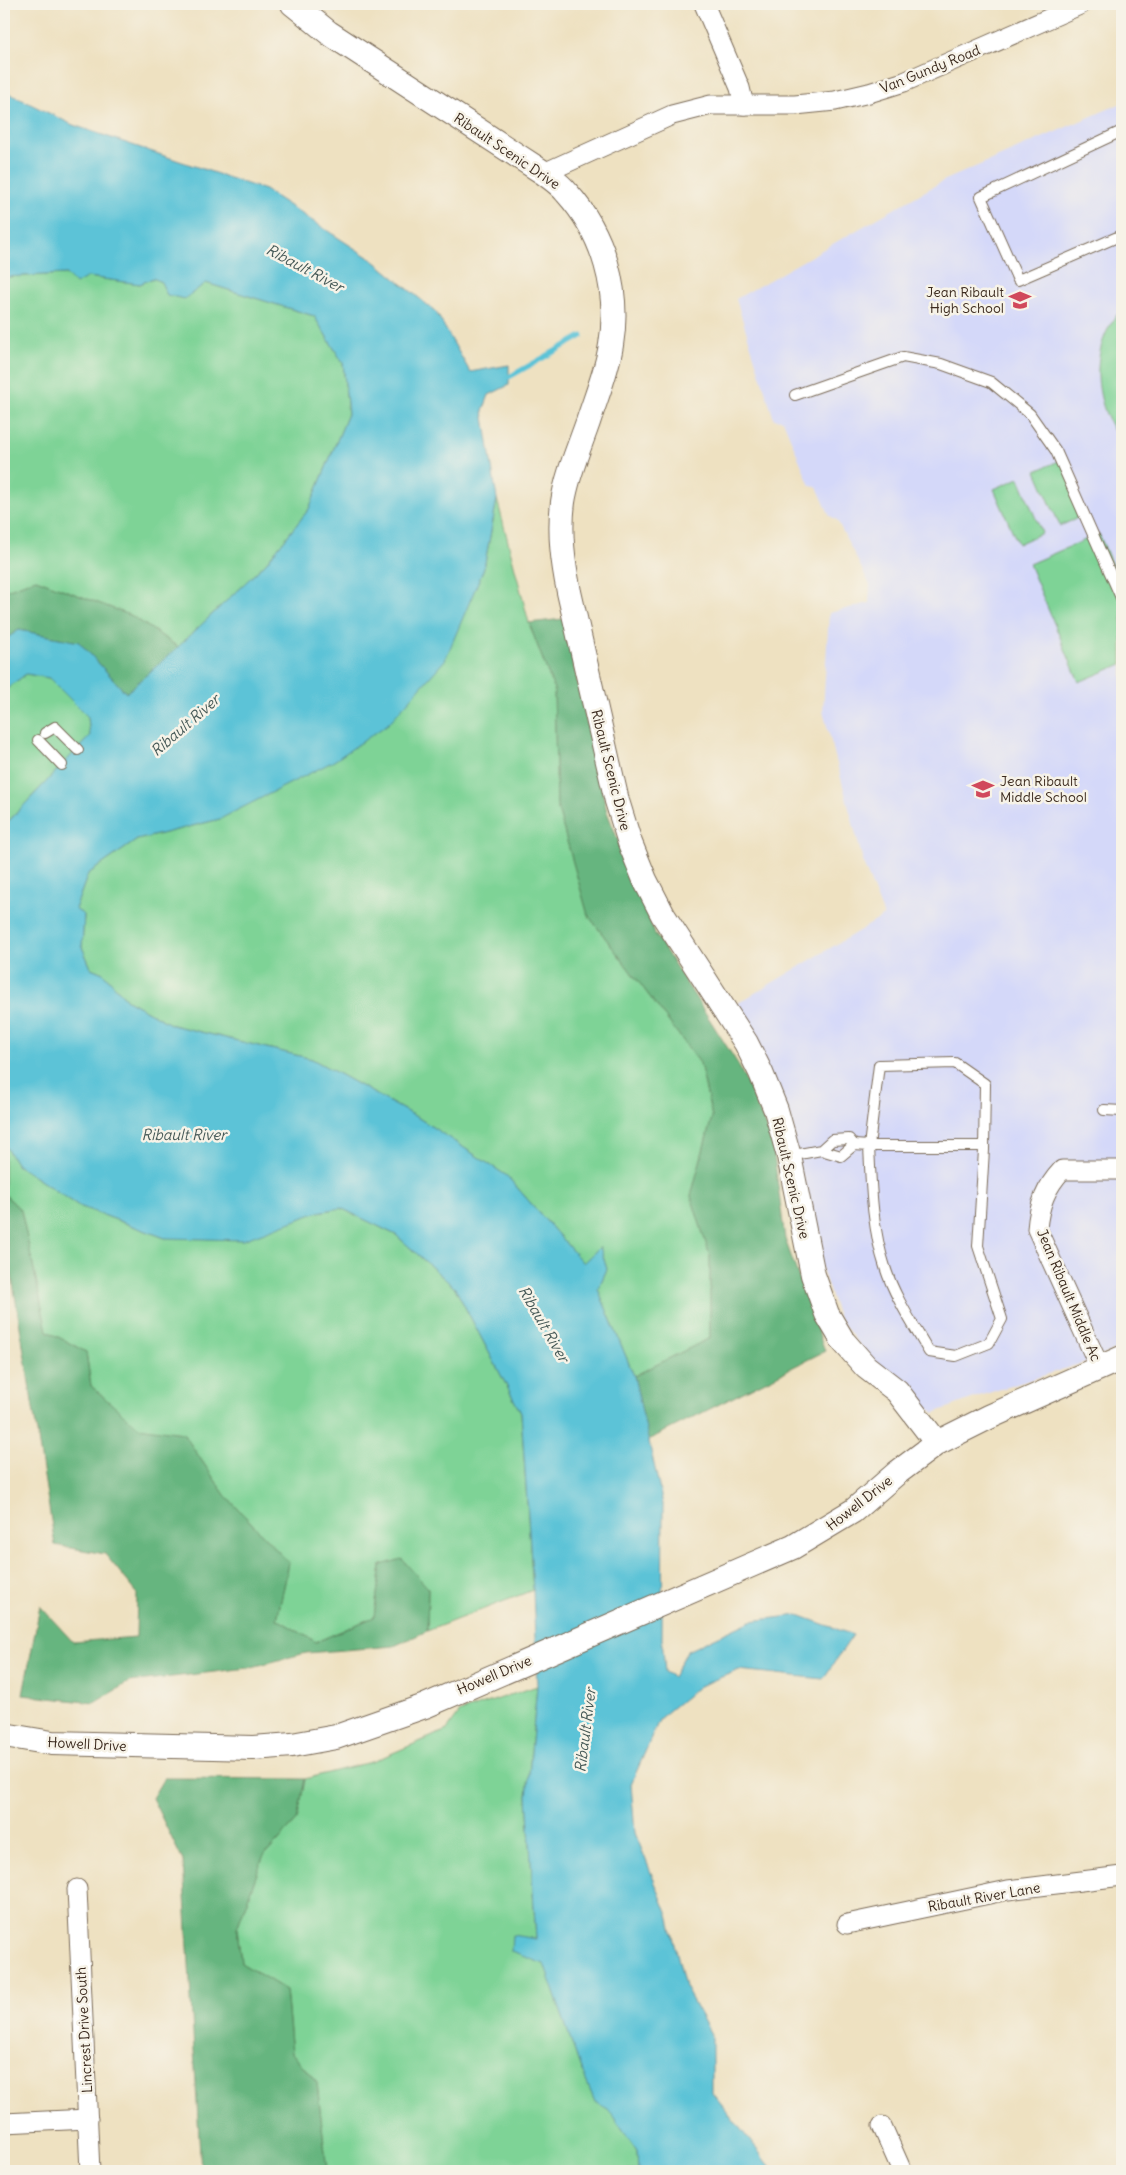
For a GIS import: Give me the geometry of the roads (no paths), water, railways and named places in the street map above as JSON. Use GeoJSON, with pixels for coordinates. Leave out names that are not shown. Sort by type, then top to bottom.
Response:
{"type":"FeatureCollection","features":[{"type":"Feature","properties":{"kind":"street","name":"Ribault Scenic Drive"},"geometry":{"type":"LineString","coordinates":[[293,4],[329,33],[544,173],[567,192],[589,223],[602,248],[609,274],[613,307],[611,345],[602,381],[568,480],[563,501],[561,532],[563,561],[569,592],[617,801],[645,880],[663,915],[746,1043],[761,1073],[776,1110],[789,1156],[813,1274],[827,1314],[842,1341],[866,1368],[897,1391],[937,1442]]}},
{"type":"Feature","properties":{"kind":"street"},"geometry":{"type":"LineString","coordinates":[[704,4],[740,88],[744,105]]}},
{"type":"Feature","properties":{"kind":"street","name":"Van Gundy Road"},"geometry":{"type":"LineString","coordinates":[[544,173],[672,116],[711,105],[795,106],[835,101],[869,93],[904,82],[1082,4]]}},
{"type":"Feature","properties":{"kind":"street","name":"Jean Ribault Middle Ac"},"geometry":{"type":"LineString","coordinates":[[1100,1368],[1037,1228],[1039,1212],[1045,1193],[1054,1178],[1062,1170],[1122,1170]]}},
{"type":"Feature","properties":{"kind":"street"},"geometry":{"type":"LineString","coordinates":[[937,1442],[980,1420],[1122,1358]]}},
{"type":"Feature","properties":{"kind":"street","name":"Howell Drive"},"geometry":{"type":"LineString","coordinates":[[4,1736],[52,1743],[253,1748],[292,1745],[336,1737],[425,1706],[793,1547],[853,1511],[937,1442]]}},
{"type":"Feature","properties":{"kind":"street","name":"Ribault River Lane"},"geometry":{"type":"LineString","coordinates":[[847,1924],[1008,1890],[1122,1876]]}},
{"type":"Feature","properties":{"kind":"street","name":"Lincrest Drive South"},"geometry":{"type":"LineString","coordinates":[[77,1889],[90,2171]]}},
{"type":"Feature","properties":{"kind":"street"},"geometry":{"type":"LineString","coordinates":[[4,2123],[88,2118]]}},
{"type":"Feature","properties":{"kind":"street"},"geometry":{"type":"LineString","coordinates":[[882,2126],[902,2171]]}},
{"type":"Feature","properties":{"kind":"lane"},"geometry":{"type":"LineString","coordinates":[[1122,131],[980,197],[1018,280],[1122,234]]}},
{"type":"Feature","properties":{"kind":"lane"},"geometry":{"type":"LineString","coordinates":[[794,395],[903,357],[941,364],[991,382],[1030,414],[1056,451],[1122,600]]}},
{"type":"Feature","properties":{"kind":"lane"},"geometry":{"type":"LineString","coordinates":[[62,765],[42,737],[55,727],[78,750]]}},
{"type":"Feature","properties":{"kind":"lane"},"geometry":{"type":"LineString","coordinates":[[955,1063],[984,1084],[984,1146],[978,1246],[1002,1319],[989,1342],[956,1356],[929,1352],[909,1318],[885,1268],[872,1206],[868,1146],[879,1065],[955,1063]]}},
{"type":"Feature","properties":{"kind":"lane"},"geometry":{"type":"LineString","coordinates":[[1104,1110],[1122,1111]]}},
{"type":"Feature","properties":{"kind":"lane"},"geometry":{"type":"LineString","coordinates":[[821,1150],[832,1140],[849,1139],[854,1145]]}},
{"type":"Feature","properties":{"kind":"lane"},"geometry":{"type":"LineString","coordinates":[[789,1156],[821,1150],[841,1156],[854,1145],[984,1146]]}},
{"type":"Feature","properties":{"kind":"water","name":"Ribault River"},"geometry":{"type":"Polygon","coordinates":[[[4,91],[73,125],[265,190],[374,261],[436,312],[470,372],[509,365],[509,385],[489,395],[483,411],[497,499],[484,568],[445,660],[388,724],[334,761],[220,819],[137,840],[88,874],[75,909],[84,915],[82,947],[91,968],[103,973],[127,1000],[172,1025],[312,1059],[420,1119],[507,1176],[583,1263],[600,1247],[607,1269],[598,1289],[634,1376],[663,1504],[662,1639],[665,1672],[673,1677],[687,1651],[751,1621],[798,1615],[853,1635],[823,1679],[739,1670],[699,1686],[660,1718],[631,1784],[635,1833],[668,1915],[685,1987],[712,2036],[712,2093],[774,2171],[638,2171],[637,2151],[608,2109],[595,2102],[580,2066],[544,1964],[511,1952],[512,1935],[536,1939],[527,1797],[537,1686],[533,1590],[521,1413],[455,1288],[396,1235],[341,1208],[318,1212],[243,1240],[165,1238],[79,1206],[17,1165],[4,1144],[4,826],[90,736],[88,717],[49,678],[26,674],[4,691],[4,640],[19,630],[79,642],[126,693],[178,647],[266,563],[309,509],[348,414],[343,363],[314,316],[206,283],[184,299],[167,295],[161,282],[153,278],[140,284],[88,277],[75,284],[66,274],[4,277],[4,91]]]}},
{"type":"Feature","properties":{"kind":"waterway"},"geometry":{"type":"LineString","coordinates":[[509,377],[582,336]]}},
{"type":"Feature","properties":{"kind":"place","name":"Jean Ribault High School"},"geometry":{"type":"Point","coordinates":[1020,300]}},
{"type":"Feature","properties":{"kind":"place","name":"Jean Ribault Middle School"},"geometry":{"type":"Point","coordinates":[983,789]}}]}
